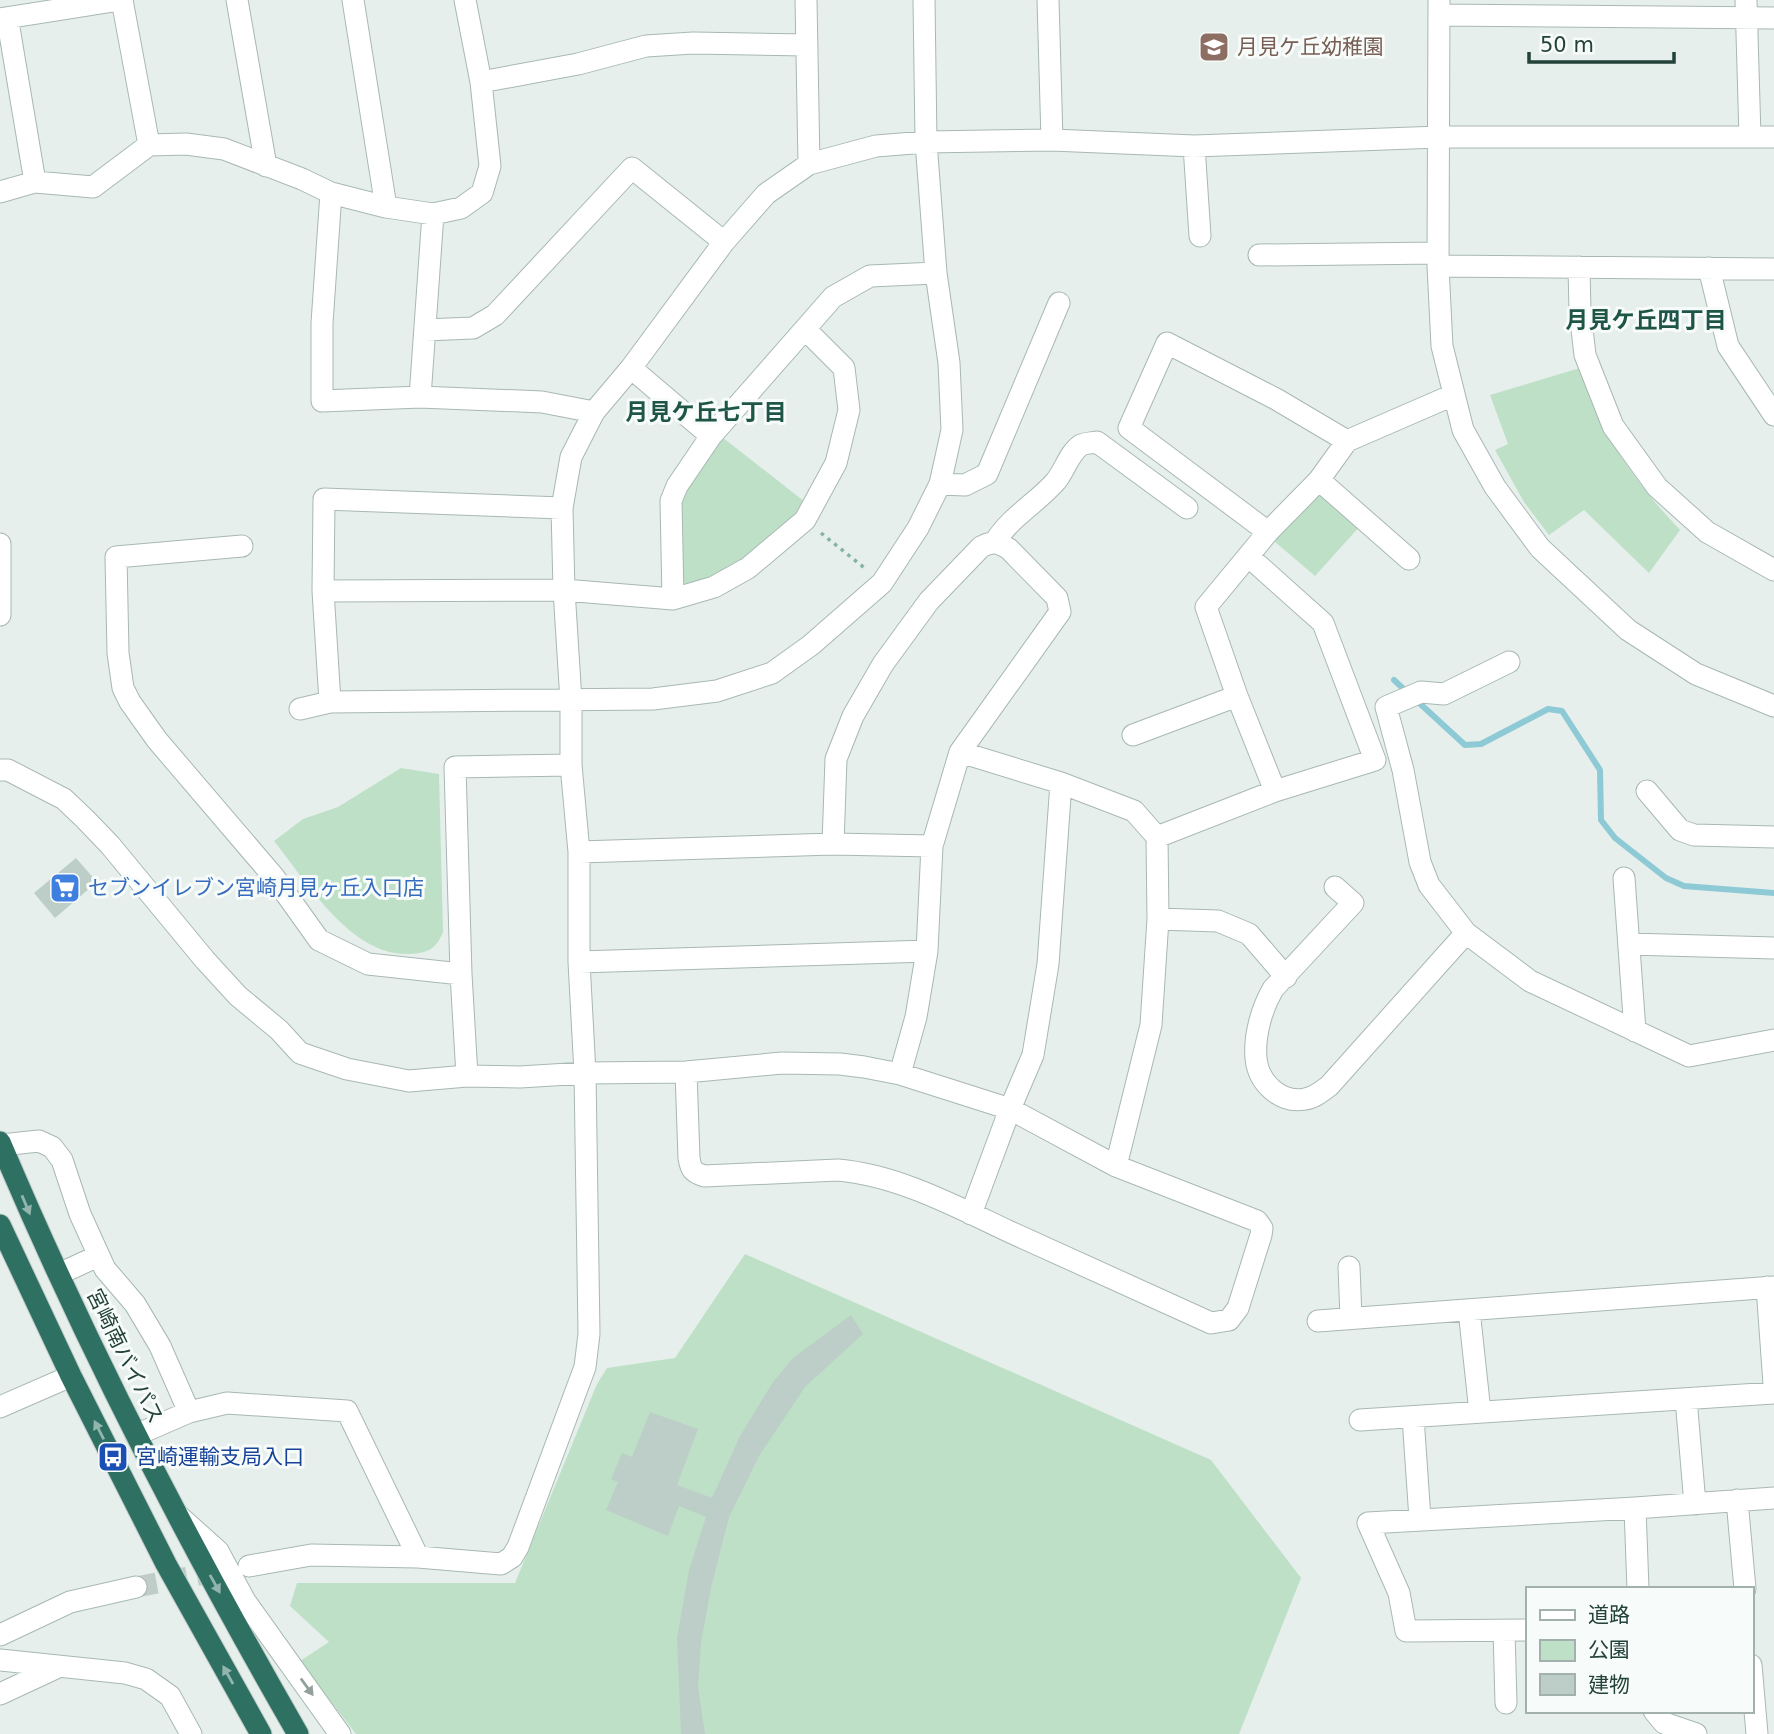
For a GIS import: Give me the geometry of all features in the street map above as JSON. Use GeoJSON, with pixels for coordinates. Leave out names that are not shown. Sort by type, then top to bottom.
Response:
{"type":"FeatureCollection","features":[{"type":"Feature","properties":{"kind":"highway","name":"宮崎南バイパス"},"geometry":{"type":"LineString","coordinates":[[1,1144],[30,1213],[136,1435],[298,1731]]}},
{"type":"Feature","properties":{"kind":"highway"},"geometry":{"type":"LineString","coordinates":[[0,1225],[71,1376],[166,1564],[261,1734]]}},
{"type":"Feature","properties":{"kind":"street"},"geometry":{"type":"LineString","coordinates":[[35,182],[3,22],[33,14],[121,0],[149,145]]}},
{"type":"Feature","properties":{"kind":"street"},"geometry":{"type":"LineString","coordinates":[[237,0],[266,166]]}},
{"type":"Feature","properties":{"kind":"street"},"geometry":{"type":"LineString","coordinates":[[353,0],[386,206]]}},
{"type":"Feature","properties":{"kind":"street"},"geometry":{"type":"LineString","coordinates":[[0,192],[35,182],[93,187],[149,145],[186,144],[224,149],[331,193],[386,206],[433,214],[461,208],[482,192],[490,166],[481,82],[465,0]]}},
{"type":"Feature","properties":{"kind":"street"},"geometry":{"type":"LineString","coordinates":[[806,0],[809,164]]}},
{"type":"Feature","properties":{"kind":"street"},"geometry":{"type":"LineString","coordinates":[[300,709],[330,702],[653,699],[717,691],[772,673],[811,645],[882,583],[918,528],[940,484],[952,430],[949,363],[936,273],[926,142],[925,0]]}},
{"type":"Feature","properties":{"kind":"street"},"geometry":{"type":"LineString","coordinates":[[1048,0],[1052,140]]}},
{"type":"Feature","properties":{"kind":"street"},"geometry":{"type":"LineString","coordinates":[[1774,18],[1747,9],[1438,7],[1438,260],[1442,346],[1463,429],[1494,488],[1540,548],[1628,630],[1696,674],[1774,706]]}},
{"type":"Feature","properties":{"kind":"street"},"geometry":{"type":"LineString","coordinates":[[1747,9],[1750,137]]}},
{"type":"Feature","properties":{"kind":"street"},"geometry":{"type":"LineString","coordinates":[[481,82],[578,64],[646,46],[693,43],[805,45]]}},
{"type":"Feature","properties":{"kind":"street"},"geometry":{"type":"LineString","coordinates":[[249,1566],[311,1555],[418,1557],[501,1564],[512,1557],[518,1547],[585,1367],[589,1334],[585,1073],[579,962],[579,852],[571,765],[571,701],[562,508],[571,457],[594,412],[631,368],[724,242],[766,194],[809,164],[876,146],[926,142],[1052,140],[1194,146],[1439,137],[1774,137]]}},
{"type":"Feature","properties":{"kind":"street"},"geometry":{"type":"LineString","coordinates":[[1194,146],[1200,236]]}},
{"type":"Feature","properties":{"kind":"street"},"geometry":{"type":"LineString","coordinates":[[425,330],[473,328],[495,316],[632,168],[724,242]]}},
{"type":"Feature","properties":{"kind":"street"},"geometry":{"type":"LineString","coordinates":[[331,193],[322,323],[322,401],[420,397],[542,402],[594,412]]}},
{"type":"Feature","properties":{"kind":"street"},"geometry":{"type":"LineString","coordinates":[[420,397],[433,214]]}},
{"type":"Feature","properties":{"kind":"street"},"geometry":{"type":"LineString","coordinates":[[1259,255],[1579,267],[1774,269]]}},
{"type":"Feature","properties":{"kind":"street"},"geometry":{"type":"LineString","coordinates":[[1579,267],[1580,312],[1586,355],[1614,426],[1657,487],[1707,532],[1774,570]]}},
{"type":"Feature","properties":{"kind":"street"},"geometry":{"type":"LineString","coordinates":[[1709,268],[1728,346],[1774,415]]}},
{"type":"Feature","properties":{"kind":"street"},"geometry":{"type":"LineString","coordinates":[[673,599],[671,501],[677,486],[711,436],[833,297],[870,276],[936,273]]}},
{"type":"Feature","properties":{"kind":"street"},"geometry":{"type":"LineString","coordinates":[[940,484],[965,485],[986,474],[1059,303]]}},
{"type":"Feature","properties":{"kind":"street"},"geometry":{"type":"LineString","coordinates":[[323,591],[564,590],[673,599],[714,587],[748,568],[805,520],[836,463],[849,410],[844,368],[805,329]]}},
{"type":"Feature","properties":{"kind":"street"},"geometry":{"type":"LineString","coordinates":[[1268,532],[1129,428],[1167,342],[1276,399],[1347,441]]}},
{"type":"Feature","properties":{"kind":"street"},"geometry":{"type":"LineString","coordinates":[[631,368],[711,436]]}},
{"type":"Feature","properties":{"kind":"street"},"geometry":{"type":"LineString","coordinates":[[1275,791],[1237,696],[1206,607],[1268,532],[1319,480],[1347,441],[1454,396]]}},
{"type":"Feature","properties":{"kind":"street"},"geometry":{"type":"LineString","coordinates":[[995,542],[1003,529],[1041,497],[1058,478],[1082,444],[1097,442],[1187,508]]}},
{"type":"Feature","properties":{"kind":"street"},"geometry":{"type":"LineString","coordinates":[[1319,480],[1409,559]]}},
{"type":"Feature","properties":{"kind":"street"},"geometry":{"type":"LineString","coordinates":[[330,702],[323,591],[324,499],[562,508]]}},
{"type":"Feature","properties":{"kind":"street"},"geometry":{"type":"LineString","coordinates":[[833,844],[836,760],[853,716],[883,664],[929,601],[981,548],[995,542],[1009,549],[1051,592],[1060,606],[1059,612],[960,752],[932,846],[927,951],[916,1017],[900,1074]]}},
{"type":"Feature","properties":{"kind":"street"},"geometry":{"type":"LineString","coordinates":[[0,544],[0,615]]}},
{"type":"Feature","properties":{"kind":"street"},"geometry":{"type":"LineString","coordinates":[[242,546],[116,557],[118,653],[123,688],[130,702],[157,740],[274,877],[319,940],[368,964],[461,974]]}},
{"type":"Feature","properties":{"kind":"street"},"geometry":{"type":"LineString","coordinates":[[1157,837],[1275,791],[1376,760],[1323,623],[1248,556]]}},
{"type":"Feature","properties":{"kind":"street"},"geometry":{"type":"LineString","coordinates":[[1509,662],[1444,694],[1421,692],[1386,707],[1403,770],[1420,862],[1429,885],[1466,933],[1530,981],[1689,1056],[1774,1040]]}},
{"type":"Feature","properties":{"kind":"street"},"geometry":{"type":"LineString","coordinates":[[1133,735],[1237,696]]}},
{"type":"Feature","properties":{"kind":"street"},"geometry":{"type":"LineString","coordinates":[[960,752],[1061,783],[1134,811],[1157,837],[1158,919],[1151,1025],[1116,1166]]}},
{"type":"Feature","properties":{"kind":"street"},"geometry":{"type":"LineString","coordinates":[[467,1076],[455,767],[571,765]]}},
{"type":"Feature","properties":{"kind":"street"},"geometry":{"type":"LineString","coordinates":[[0,770],[8,770],[64,799],[110,845],[238,996],[279,1030],[300,1053],[347,1069],[409,1081],[467,1076],[685,1072],[782,1063],[840,1064],[900,1074],[1010,1110],[1116,1166],[1261,1224],[1261,1235],[1238,1308],[1229,1320],[1211,1323],[971,1214],[897,1184],[856,1172],[838,1170],[704,1176],[694,1172],[690,1168],[689,1158],[685,1072]]}},
{"type":"Feature","properties":{"kind":"street"},"geometry":{"type":"LineString","coordinates":[[971,1214],[1033,1055],[1044,1002],[1061,783]]}},
{"type":"Feature","properties":{"kind":"street"},"geometry":{"type":"LineString","coordinates":[[1647,791],[1680,830],[1695,835],[1774,837]]}},
{"type":"Feature","properties":{"kind":"street"},"geometry":{"type":"LineString","coordinates":[[579,852],[833,844],[932,846]]}},
{"type":"Feature","properties":{"kind":"street"},"geometry":{"type":"LineString","coordinates":[[1623,878],[1635,1031]]}},
{"type":"Feature","properties":{"kind":"street"},"geometry":{"type":"LineString","coordinates":[[1335,887],[1353,903],[1273,989],[1266,1002],[1256,1048],[1257,1067],[1269,1087],[1279,1095],[1298,1100],[1307,1099],[1329,1086],[1466,933]]}},
{"type":"Feature","properties":{"kind":"street"},"geometry":{"type":"LineString","coordinates":[[1158,919],[1218,920],[1249,934],[1286,977]]}},
{"type":"Feature","properties":{"kind":"street"},"geometry":{"type":"LineString","coordinates":[[1629,944],[1774,948]]}},
{"type":"Feature","properties":{"kind":"street"},"geometry":{"type":"LineString","coordinates":[[579,962],[927,951]]}},
{"type":"Feature","properties":{"kind":"street"},"geometry":{"type":"LineString","coordinates":[[1,1144],[39,1141],[52,1146],[62,1160],[80,1214],[104,1269],[135,1304],[160,1346],[190,1412]]}},
{"type":"Feature","properties":{"kind":"street"},"geometry":{"type":"LineString","coordinates":[[59,1274],[98,1256]]}},
{"type":"Feature","properties":{"kind":"street"},"geometry":{"type":"LineString","coordinates":[[1349,1267],[1351,1318]]}},
{"type":"Feature","properties":{"kind":"street"},"geometry":{"type":"LineString","coordinates":[[1318,1321],[1771,1287],[1774,1384]]}},
{"type":"Feature","properties":{"kind":"street"},"geometry":{"type":"LineString","coordinates":[[1469,1310],[1480,1412]]}},
{"type":"Feature","properties":{"kind":"street"},"geometry":{"type":"LineString","coordinates":[[0,1408],[71,1376]]}},
{"type":"Feature","properties":{"kind":"street"},"geometry":{"type":"LineString","coordinates":[[1360,1420],[1774,1393]]}},
{"type":"Feature","properties":{"kind":"street"},"geometry":{"type":"LineString","coordinates":[[1686,1399],[1695,1504]]}},
{"type":"Feature","properties":{"kind":"street"},"geometry":{"type":"LineString","coordinates":[[136,1435],[190,1412],[227,1403],[347,1411],[418,1557]]}},
{"type":"Feature","properties":{"kind":"street"},"geometry":{"type":"LineString","coordinates":[[1413,1417],[1420,1519]]}},
{"type":"Feature","properties":{"kind":"street"},"geometry":{"type":"LineString","coordinates":[[1526,1630],[1406,1631],[1399,1593],[1368,1523],[1774,1497]]}},
{"type":"Feature","properties":{"kind":"street"},"geometry":{"type":"LineString","coordinates":[[1737,1500],[1745,1587]]}},
{"type":"Feature","properties":{"kind":"street"},"geometry":{"type":"LineString","coordinates":[[1634,1508],[1638,1587]]}},
{"type":"Feature","properties":{"kind":"street"},"geometry":{"type":"LineString","coordinates":[[179,1516],[218,1551],[245,1601],[340,1734]]}},
{"type":"Feature","properties":{"kind":"street"},"geometry":{"type":"LineString","coordinates":[[0,1635],[70,1602],[136,1587]]}},
{"type":"Feature","properties":{"kind":"street"},"geometry":{"type":"LineString","coordinates":[[1504,1631],[1506,1703]]}},
{"type":"Feature","properties":{"kind":"street"},"geometry":{"type":"LineString","coordinates":[[0,1660],[125,1673],[146,1679],[170,1696],[191,1734]]}},
{"type":"Feature","properties":{"kind":"street"},"geometry":{"type":"LineString","coordinates":[[0,1694],[59,1666]]}},
{"type":"Feature","properties":{"kind":"street"},"geometry":{"type":"LineString","coordinates":[[1753,1688],[1757,1734]]}},
{"type":"Feature","properties":{"kind":"street"},"geometry":{"type":"LineString","coordinates":[[1656,1713],[1664,1723],[1696,1734]]}},
{"type":"Feature","properties":{"kind":"path"},"geometry":{"type":"LineString","coordinates":[[805,520],[882,583]]}},
{"type":"Feature","properties":{"kind":"green space"},"geometry":{"type":"Polygon","coordinates":[[[1580,368],[1595,409],[1614,446],[1645,490],[1680,530],[1649,573],[1584,510],[1549,535],[1524,502],[1495,450],[1508,444],[1490,395],[1580,368]]]}},
{"type":"Feature","properties":{"kind":"green space"},"geometry":{"type":"Polygon","coordinates":[[[722,437],[805,502],[767,541],[738,563],[689,586],[679,579],[679,503],[685,485],[722,437]]]}},
{"type":"Feature","properties":{"kind":"green space"},"geometry":{"type":"Polygon","coordinates":[[[1316,493],[1327,494],[1361,525],[1315,576],[1274,541],[1316,493]]]}},
{"type":"Feature","properties":{"kind":"green space"},"geometry":{"type":"Polygon","coordinates":[[[401,768],[439,774],[443,932],[431,949],[410,954],[389,952],[368,943],[350,930],[316,896],[274,841],[303,819],[338,807],[401,768]]]}},
{"type":"Feature","properties":{"kind":"green space"},"geometry":{"type":"Polygon","coordinates":[[[745,1254],[1211,1460],[1301,1578],[1239,1734],[356,1734],[300,1661],[329,1642],[290,1606],[297,1583],[515,1583],[597,1384],[607,1368],[675,1358],[745,1254]]]}},
{"type":"Feature","properties":{"kind":"building","name":"セブンイレブン宮崎月見ヶ丘入口店"},"geometry":{"type":"Polygon","coordinates":[[[76,858],[97,882],[55,918],[34,893],[76,858]]]}},
{"type":"Feature","properties":{"kind":"building"},"geometry":{"type":"Polygon","coordinates":[[[851,1315],[863,1334],[805,1387],[759,1456],[729,1517],[711,1588],[701,1643],[698,1687],[705,1734],[681,1734],[677,1638],[689,1570],[706,1517],[679,1506],[668,1536],[606,1510],[618,1482],[611,1479],[622,1453],[632,1457],[650,1412],[698,1429],[677,1485],[712,1498],[740,1436],[773,1382],[793,1358],[851,1315]]]}},
{"type":"Feature","properties":{"kind":"waterway"},"geometry":{"type":"LineString","coordinates":[[1394,680],[1408,693]]}},
{"type":"Feature","properties":{"kind":"waterway"},"geometry":{"type":"LineString","coordinates":[[1416,700],[1465,745],[1481,744],[1548,709],[1562,711],[1600,770],[1601,820],[1615,838],[1666,878],[1684,886],[1774,893]]}},
{"type":"Feature","properties":{"kind":"tunnel"},"geometry":{"type":"LineString","coordinates":[[136,1587],[226,1570]]}},
{"type":"Feature","properties":{"kind":"place","name":"月見ケ丘幼稚園"},"geometry":{"type":"Point","coordinates":[1214,47]}},
{"type":"Feature","properties":{"kind":"place","name":"セブンイレブン宮崎月見ヶ丘入口店"},"geometry":{"type":"Point","coordinates":[65,888]}},
{"type":"Feature","properties":{"kind":"place","name":"宮崎運輸支局入口"},"geometry":{"type":"Point","coordinates":[113,1457]}},
{"type":"Feature","properties":{"kind":"district","name":"月見ケ丘四丁目"},"geometry":{"type":"Point","coordinates":[1646,320]}},
{"type":"Feature","properties":{"kind":"district","name":"月見ケ丘七丁目"},"geometry":{"type":"Point","coordinates":[706,412]}}]}
